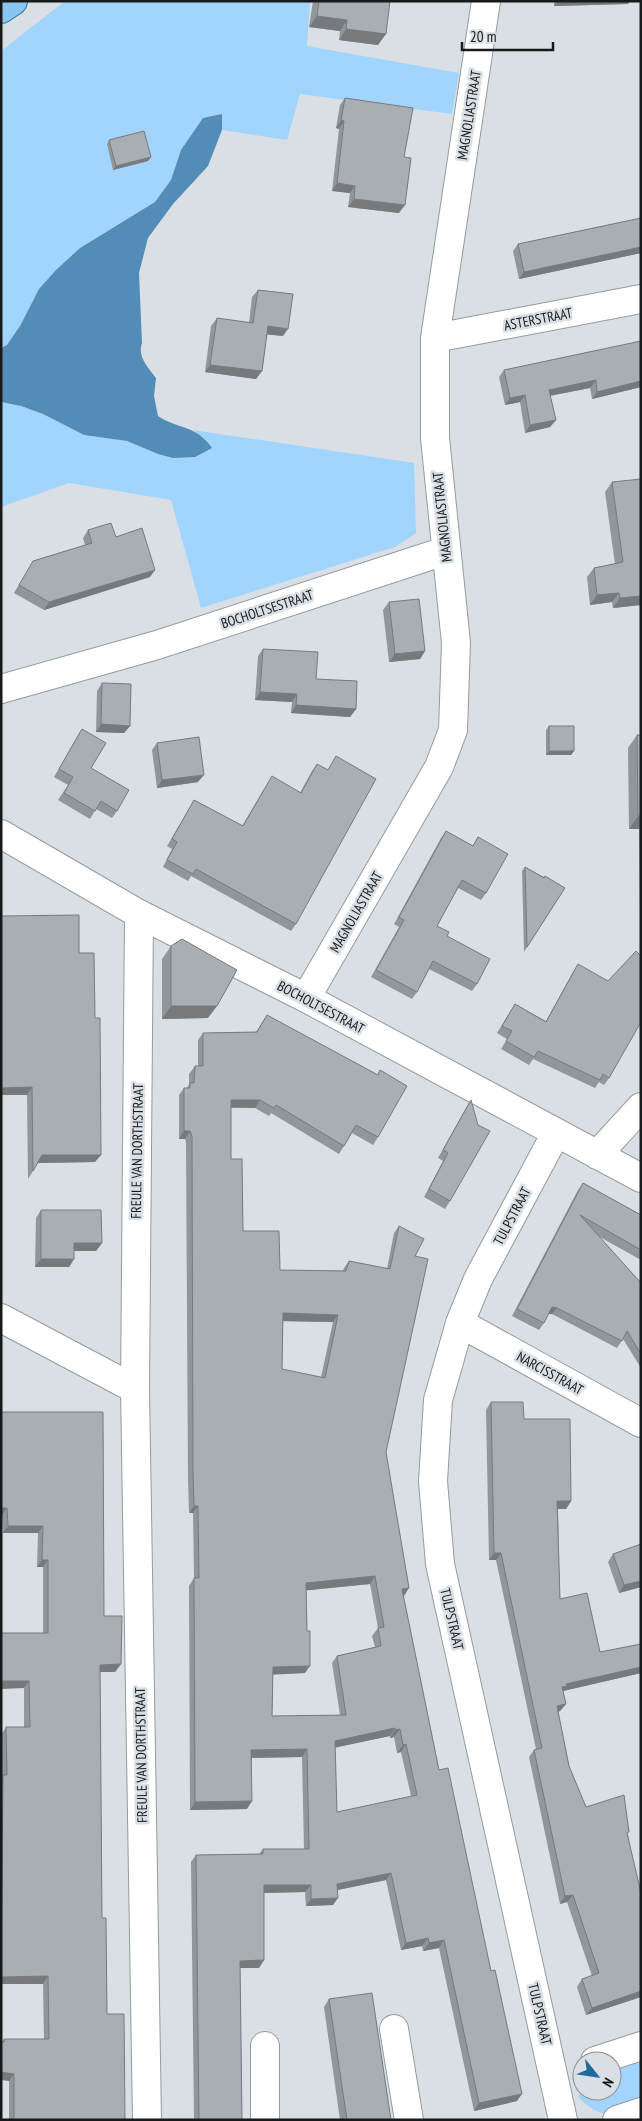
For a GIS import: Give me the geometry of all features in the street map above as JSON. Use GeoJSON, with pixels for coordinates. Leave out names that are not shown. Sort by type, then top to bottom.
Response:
{"type":"FeatureCollection","features":[{"type":"Feature","properties":{"kind":"main road"},"geometry":{"type":"LineString","coordinates":[[1,9],[13,1]]}},
{"type":"Feature","properties":{"kind":"street","name":"MAGNOLIASTRAAT"},"geometry":{"type":"LineString","coordinates":[[306,998],[439,767],[453,730],[456,644],[445,551],[435,438],[435,338],[486,1]]}},
{"type":"Feature","properties":{"kind":"street","name":"ASTERSTRAAT"},"geometry":{"type":"LineString","coordinates":[[435,338],[641,299]]}},
{"type":"Feature","properties":{"kind":"street","name":"BOCHOLTSESTRAAT"},"geometry":{"type":"LineString","coordinates":[[1,689],[157,645],[445,551]]}},
{"type":"Feature","properties":{"kind":"street","name":"BOCHOLTSESTRAAT"},"geometry":{"type":"LineString","coordinates":[[1,834],[139,914],[306,998],[641,1178]]}},
{"type":"Feature","properties":{"kind":"street","name":"FREULE VAN DORTHSTRAAT"},"geometry":{"type":"LineString","coordinates":[[139,914],[135,1389],[148,2120]]}},
{"type":"Feature","properties":{"kind":"street"},"geometry":{"type":"LineString","coordinates":[[598,1154],[641,1107]]}},
{"type":"Feature","properties":{"kind":"street","name":"TULPSTRAAT"},"geometry":{"type":"LineString","coordinates":[[556,1133],[478,1279],[460,1323],[438,1400],[433,1481],[440,1564],[563,2120]]}},
{"type":"Feature","properties":{"kind":"street"},"geometry":{"type":"LineString","coordinates":[[1,1318],[135,1389]]}},
{"type":"Feature","properties":{"kind":"street","name":"NARCISSTRAAT"},"geometry":{"type":"LineString","coordinates":[[460,1323],[641,1423]]}},
{"type":"Feature","properties":{"kind":"street"},"geometry":{"type":"LineString","coordinates":[[394,2028],[409,2120]]}},
{"type":"Feature","properties":{"kind":"street"},"geometry":{"type":"LineString","coordinates":[[265,2046],[265,2120]]}},
{"type":"Feature","properties":{"kind":"street"},"geometry":{"type":"LineString","coordinates":[[622,2052],[641,2046]]}},
{"type":"Feature","properties":{"kind":"street"},"geometry":{"type":"LineString","coordinates":[[553,2075],[572,2068]]}},
{"type":"Feature","properties":{"kind":"street"},"geometry":{"type":"LineString","coordinates":[[617,2120],[641,2112]]}},
{"type":"Feature","properties":{"kind":"shaded area"},"geometry":{"type":"Polygon","coordinates":[[[65,1],[310,1],[307,46],[459,73],[452,114],[300,94],[287,140],[222,130],[222,115],[181,155],[171,180],[155,202],[80,248],[56,270],[39,289],[20,326],[7,346],[1,348],[1,51],[65,1]]]}},
{"type":"Feature","properties":{"kind":"shaded area"},"geometry":{"type":"Polygon","coordinates":[[[222,114],[222,130],[208,166],[173,204],[148,238],[139,273],[141,353],[144,362],[156,378],[154,396],[158,416],[193,431],[206,440],[212,448],[195,457],[173,458],[127,441],[84,435],[43,414],[21,406],[1,402],[1,348],[7,345],[20,326],[39,289],[80,248],[155,202],[171,180],[181,150],[203,118],[222,114]]]}},
{"type":"Feature","properties":{"kind":"shaded area"},"geometry":{"type":"Polygon","coordinates":[[[1,402],[21,406],[43,414],[84,435],[127,441],[158,454],[207,441],[193,430],[414,463],[416,533],[395,547],[201,608],[171,500],[69,483],[1,507],[1,402]]]}},
{"type":"Feature","properties":{"kind":"shaded area"},"geometry":{"type":"Polygon","coordinates":[[[641,2055],[641,2105],[607,2114],[594,2110],[582,2101],[622,2101],[622,2062],[641,2055]]]}},
{"type":"Feature","properties":{"kind":"building"},"geometry":{"type":"Polygon","coordinates":[[[319,1],[390,1],[386,34],[346,29],[347,20],[317,16],[319,1]]]}},
{"type":"Feature","properties":{"kind":"building"},"geometry":{"type":"Polygon","coordinates":[[[345,98],[413,108],[404,157],[411,158],[405,205],[354,199],[355,186],[337,183],[344,121],[341,120],[345,98]]]}},
{"type":"Feature","properties":{"kind":"building"},"geometry":{"type":"Polygon","coordinates":[[[144,131],[151,157],[116,166],[109,140],[144,131]]]}},
{"type":"Feature","properties":{"kind":"building"},"geometry":{"type":"Polygon","coordinates":[[[641,218],[641,247],[524,272],[518,244],[641,218]]]}},
{"type":"Feature","properties":{"kind":"building"},"geometry":{"type":"Polygon","coordinates":[[[258,290],[293,294],[288,329],[268,326],[262,371],[210,365],[217,318],[253,323],[258,290]]]}},
{"type":"Feature","properties":{"kind":"building"},"geometry":{"type":"Polygon","coordinates":[[[641,341],[641,381],[597,392],[596,380],[549,390],[556,420],[530,425],[525,395],[510,398],[504,370],[641,341]]]}},
{"type":"Feature","properties":{"kind":"building"},"geometry":{"type":"Polygon","coordinates":[[[641,479],[641,596],[620,598],[619,593],[597,595],[594,568],[623,562],[612,482],[641,479]]]}},
{"type":"Feature","properties":{"kind":"building"},"geometry":{"type":"Polygon","coordinates":[[[111,523],[116,537],[142,528],[155,570],[49,602],[19,585],[33,561],[92,543],[88,530],[111,523]]]}},
{"type":"Feature","properties":{"kind":"building"},"geometry":{"type":"Polygon","coordinates":[[[419,599],[425,651],[395,654],[389,602],[419,599]]]}},
{"type":"Feature","properties":{"kind":"building"},"geometry":{"type":"Polygon","coordinates":[[[263,649],[318,652],[316,679],[357,681],[356,709],[296,705],[297,694],[260,692],[263,649]]]}},
{"type":"Feature","properties":{"kind":"building"},"geometry":{"type":"Polygon","coordinates":[[[102,683],[131,684],[130,726],[101,724],[102,683]]]}},
{"type":"Feature","properties":{"kind":"building"},"geometry":{"type":"Polygon","coordinates":[[[549,726],[574,726],[574,751],[549,751],[549,726]]]}},
{"type":"Feature","properties":{"kind":"building"},"geometry":{"type":"Polygon","coordinates":[[[82,729],[106,743],[91,768],[129,790],[117,811],[101,801],[95,811],[64,793],[73,777],[59,769],[82,729]]]}},
{"type":"Feature","properties":{"kind":"building"},"geometry":{"type":"Polygon","coordinates":[[[637,735],[641,735],[641,816],[638,816],[637,735]]]}},
{"type":"Feature","properties":{"kind":"building"},"geometry":{"type":"Polygon","coordinates":[[[199,737],[204,775],[162,780],[157,743],[199,737]]]}},
{"type":"Feature","properties":{"kind":"building"},"geometry":{"type":"Polygon","coordinates":[[[336,756],[376,779],[296,924],[196,869],[193,874],[167,860],[177,842],[172,839],[194,800],[243,826],[272,776],[301,793],[317,764],[328,770],[336,756]]]}},
{"type":"Feature","properties":{"kind":"building"},"geometry":{"type":"Polygon","coordinates":[[[446,831],[473,846],[478,837],[508,854],[486,893],[462,880],[437,926],[449,932],[447,936],[490,959],[477,984],[433,961],[417,992],[376,970],[404,920],[399,917],[446,831]]]}},
{"type":"Feature","properties":{"kind":"building"},"geometry":{"type":"Polygon","coordinates":[[[525,867],[565,888],[527,947],[525,867]]]}},
{"type":"Feature","properties":{"kind":"building"},"geometry":{"type":"Polygon","coordinates":[[[79,915],[79,953],[94,953],[95,1018],[100,1018],[101,1155],[42,1155],[33,1171],[32,1087],[1,1088],[1,916],[79,915]]]}},
{"type":"Feature","properties":{"kind":"building"},"geometry":{"type":"Polygon","coordinates":[[[182,939],[237,970],[217,1006],[171,1006],[171,946],[182,939]]]}},
{"type":"Feature","properties":{"kind":"building"},"geometry":{"type":"Polygon","coordinates":[[[636,951],[641,956],[641,1022],[609,1078],[603,1074],[600,1080],[538,1051],[534,1057],[506,1041],[512,1031],[502,1026],[515,1004],[546,1022],[578,964],[608,981],[636,951]]]}},
{"type":"Feature","properties":{"kind":"building"},"geometry":{"type":"Polygon","coordinates":[[[267,1015],[378,1075],[380,1070],[407,1086],[378,1137],[356,1125],[344,1146],[276,1105],[274,1108],[260,1100],[231,1100],[231,1159],[242,1159],[243,1231],[279,1231],[280,1270],[346,1271],[349,1261],[390,1269],[399,1226],[424,1239],[415,1256],[428,1259],[386,1452],[409,1588],[402,1589],[439,1770],[448,1768],[491,1971],[495,1970],[522,2094],[479,2103],[444,1940],[429,1943],[428,1938],[406,1943],[391,1873],[337,1884],[338,1898],[311,1899],[311,1885],[264,1885],[264,1960],[240,1961],[242,2120],[199,2120],[196,1855],[263,1854],[263,1849],[309,1849],[307,1749],[251,1750],[252,1801],[195,1802],[194,1578],[199,1578],[198,1506],[194,1506],[193,1472],[192,1136],[190,1131],[184,1131],[184,1088],[190,1088],[190,1083],[194,1083],[195,1066],[203,1066],[203,1033],[257,1032],[267,1015]],[[283,1313],[282,1369],[325,1378],[338,1315],[283,1313]],[[375,1576],[306,1583],[307,1631],[310,1631],[310,1666],[273,1667],[272,1716],[346,1715],[337,1656],[381,1646],[378,1628],[384,1627],[375,1576]],[[395,1728],[335,1741],[337,1812],[417,1795],[406,1744],[403,1745],[400,1729],[395,1730],[395,1728]]]}},
{"type":"Feature","properties":{"kind":"building"},"geometry":{"type":"Polygon","coordinates":[[[471,1100],[478,1125],[490,1131],[450,1201],[429,1189],[448,1153],[443,1150],[471,1100]]]}},
{"type":"Feature","properties":{"kind":"building"},"geometry":{"type":"Polygon","coordinates":[[[583,1183],[641,1215],[641,1250],[580,1215],[641,1283],[641,1354],[627,1331],[622,1341],[557,1308],[552,1307],[544,1323],[517,1309],[583,1183]]]}},
{"type":"Feature","properties":{"kind":"building"},"geometry":{"type":"Polygon","coordinates":[[[41,1210],[101,1210],[102,1243],[74,1243],[74,1259],[41,1259],[41,1210]]]}},
{"type":"Feature","properties":{"kind":"building"},"geometry":{"type":"Polygon","coordinates":[[[491,1402],[523,1402],[524,1419],[570,1419],[571,1501],[557,1501],[560,1599],[587,1593],[600,1652],[641,1644],[641,1667],[566,1684],[567,1686],[562,1687],[566,1704],[557,1706],[569,1766],[586,1807],[624,1795],[629,1832],[627,1833],[641,1893],[641,1991],[592,2008],[582,1979],[599,1973],[573,1895],[565,1896],[534,1750],[542,1748],[501,1553],[494,1553],[491,1402]]]}},
{"type":"Feature","properties":{"kind":"building"},"geometry":{"type":"Polygon","coordinates":[[[1,1412],[103,1412],[104,1616],[122,1616],[121,1664],[100,1665],[102,1918],[106,1918],[107,2014],[124,2014],[125,2120],[14,2120],[14,2074],[1,2072],[1,2042],[4,2042],[4,2039],[49,2039],[48,1976],[1,1977],[3,1775],[7,1775],[6,1727],[30,1727],[29,1681],[1,1681],[1,1633],[48,1633],[48,1560],[42,1560],[43,1526],[8,1526],[7,1508],[1,1508],[1,1412]]]}},
{"type":"Feature","properties":{"kind":"building"},"geometry":{"type":"Polygon","coordinates":[[[641,1544],[641,1581],[624,1585],[613,1554],[641,1544]]]}},
{"type":"Feature","properties":{"kind":"building"},"geometry":{"type":"Polygon","coordinates":[[[372,1993],[391,2120],[347,2120],[329,1999],[372,1993]]]}}]}
